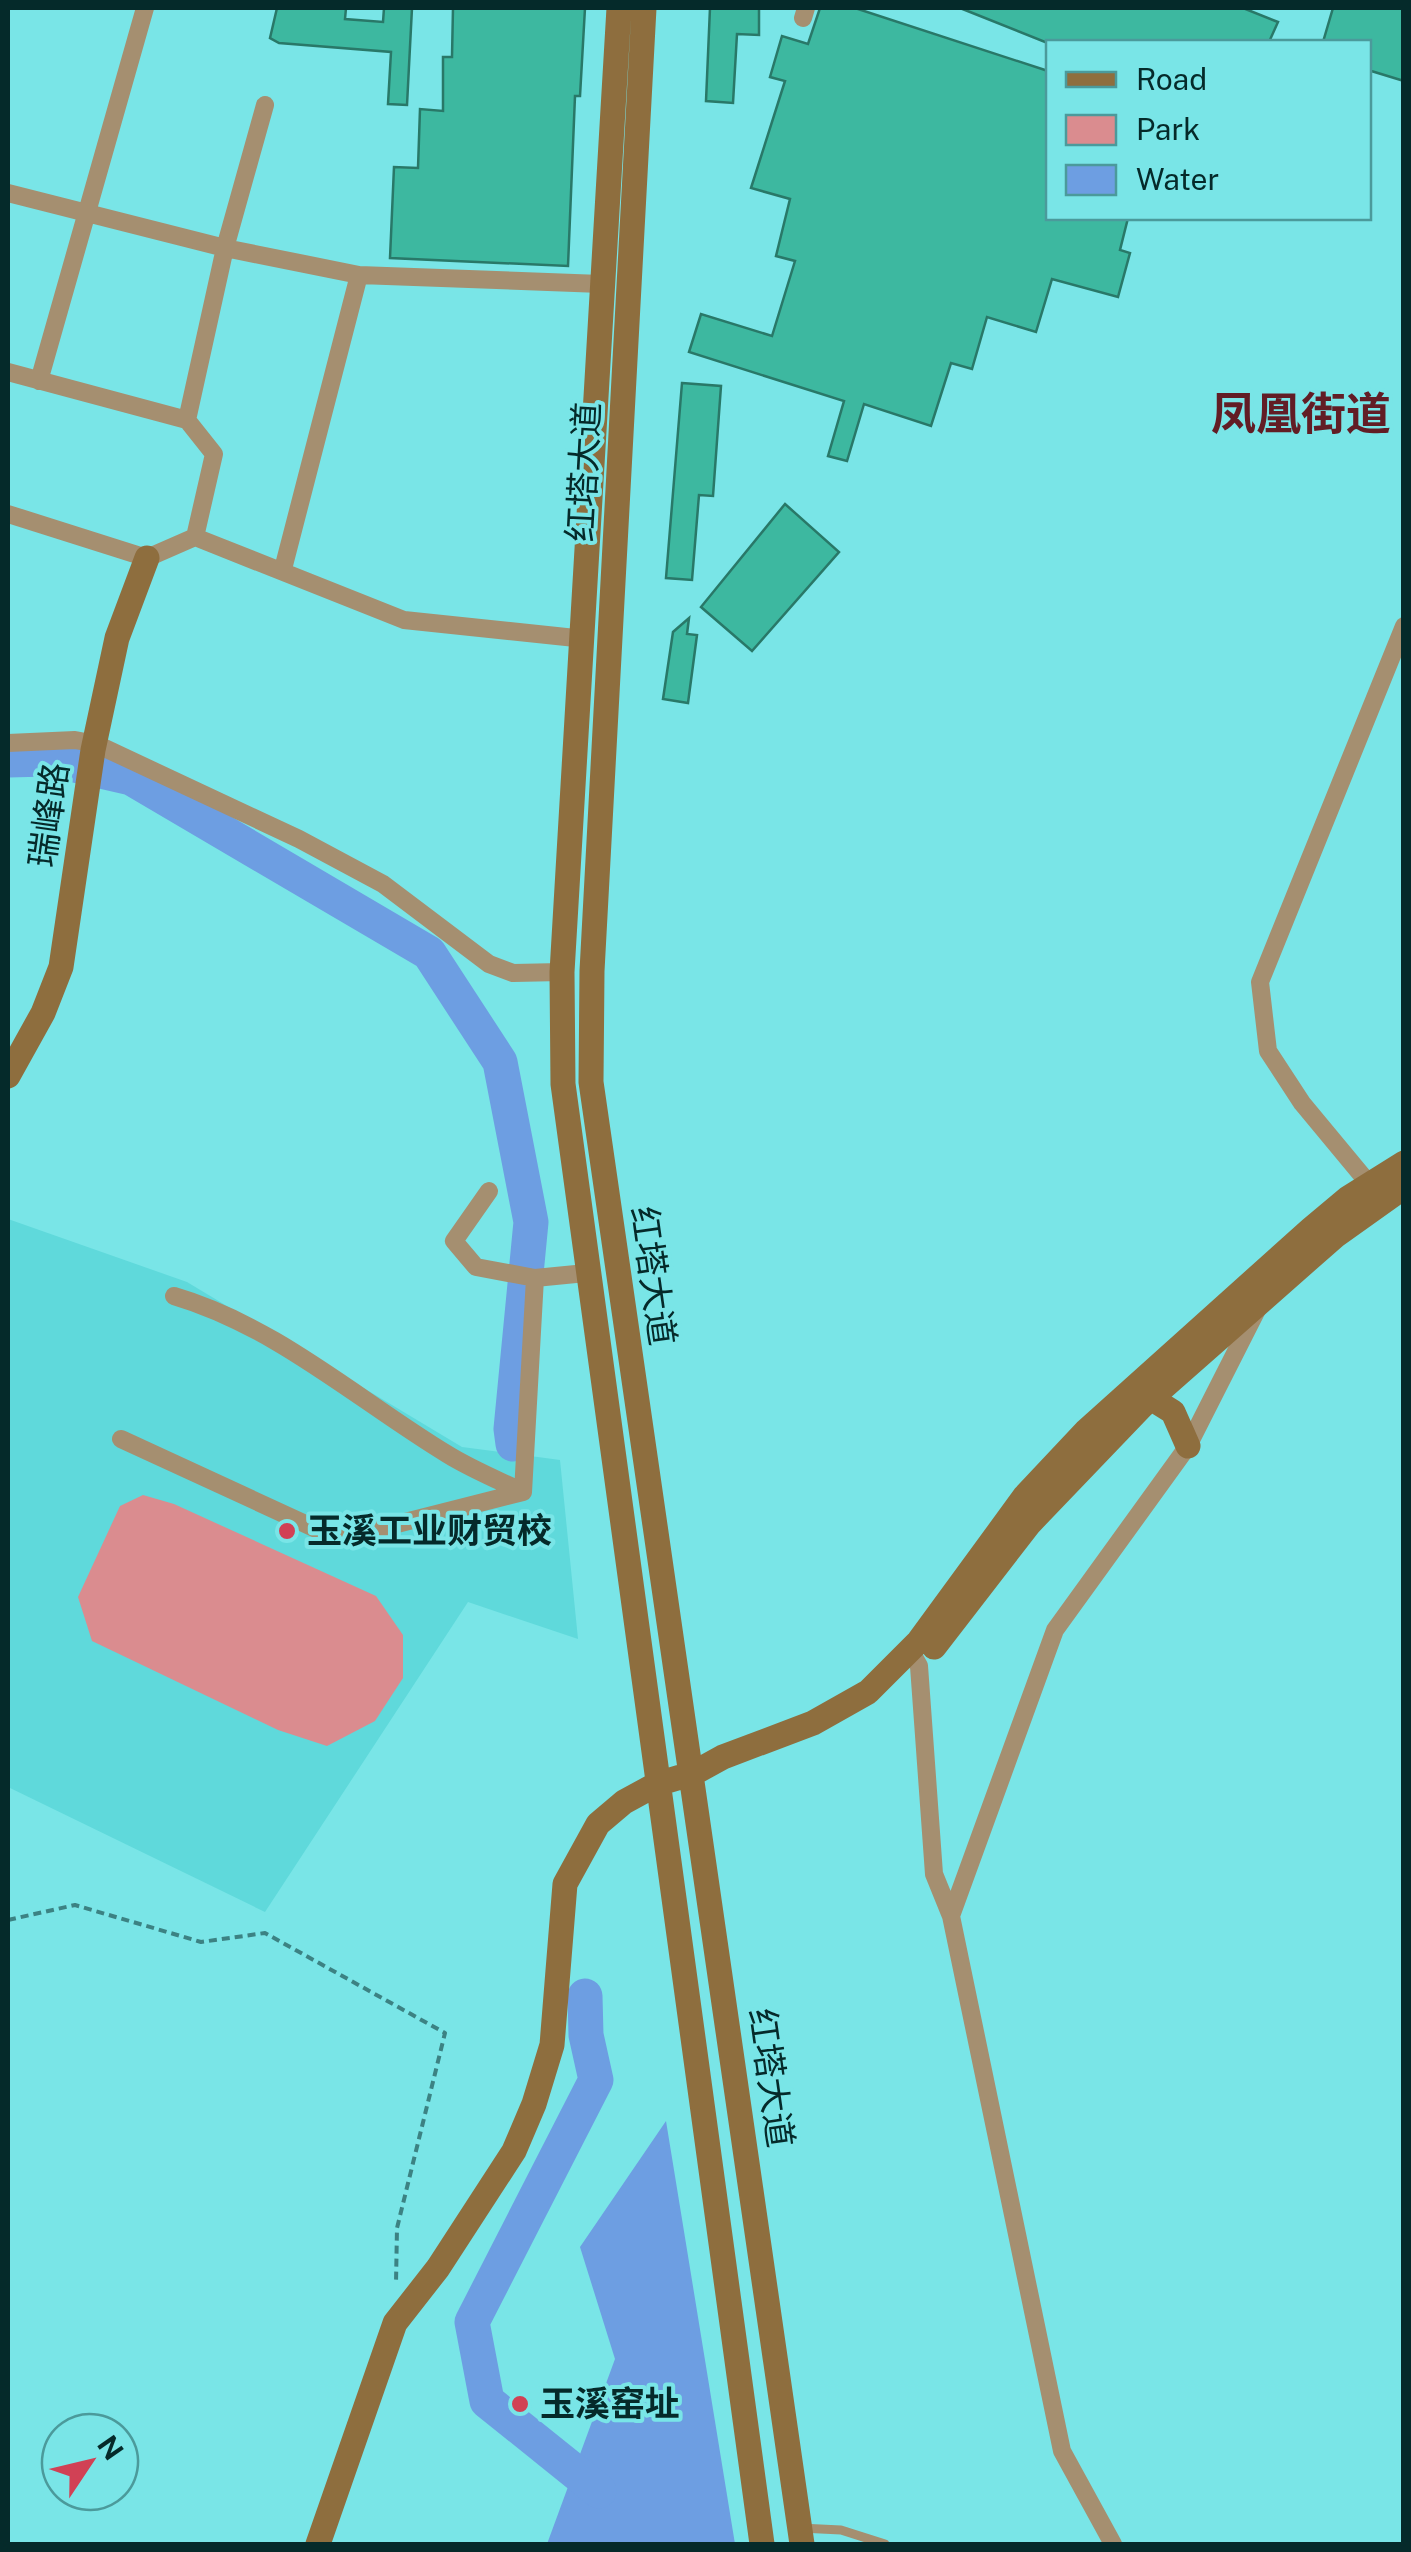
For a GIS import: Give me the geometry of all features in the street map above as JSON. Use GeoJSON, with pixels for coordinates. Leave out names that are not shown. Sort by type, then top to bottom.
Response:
{"type":"FeatureCollection","features":[{"type":"Feature","properties":{"kind":"main road","name":"红塔大道"},"geometry":{"type":"LineString","coordinates":[[619,8],[562,972],[563,1084],[762,2544]]}},
{"type":"Feature","properties":{"kind":"main road","name":"红塔大道"},"geometry":{"type":"LineString","coordinates":[[644,8],[592,971],[591,1082],[615,1267],[694,1774],[801,2536]]}},
{"type":"Feature","properties":{"kind":"main road","name":"瑞峰路"},"geometry":{"type":"LineString","coordinates":[[10,1065],[43,1013],[61,967],[94,747],[116,638],[147,558]]}},
{"type":"Feature","properties":{"kind":"main road"},"geometry":{"type":"LineString","coordinates":[[318,2544],[395,2323],[438,2268],[514,2150],[534,2104],[552,2045],[566,1884],[580,1851],[598,1824],[624,1802],[657,1784],[694,1774],[728,1774],[830,1732],[866,1712],[1029,1524],[1153,1397],[1385,1190],[1404,1163]]}},
{"type":"Feature","properties":{"kind":"main road"},"geometry":{"type":"LineString","coordinates":[[914,1658],[1024,1496],[1127,1390],[1311,1229],[1385,1190]]}},
{"type":"Feature","properties":{"kind":"main road"},"geometry":{"type":"LineString","coordinates":[[1127,1390],[1153,1397],[1173,1412],[1188,1446]]}},
{"type":"Feature","properties":{"kind":"street"},"geometry":{"type":"LineString","coordinates":[[40,381],[145,8]]}},
{"type":"Feature","properties":{"kind":"street"},"geometry":{"type":"LineString","coordinates":[[188,420],[225,248],[265,105]]}},
{"type":"Feature","properties":{"kind":"street"},"geometry":{"type":"LineString","coordinates":[[8,192],[225,248],[359,275],[601,284]]}},
{"type":"Feature","properties":{"kind":"street"},"geometry":{"type":"LineString","coordinates":[[283,570],[359,275]]}},
{"type":"Feature","properties":{"kind":"street"},"geometry":{"type":"LineString","coordinates":[[8,372],[188,420],[214,454],[195,538]]}},
{"type":"Feature","properties":{"kind":"street"},"geometry":{"type":"LineString","coordinates":[[8,514],[147,558],[195,538],[404,620],[584,638]]}},
{"type":"Feature","properties":{"kind":"street"},"geometry":{"type":"LineString","coordinates":[[1385,1190],[1302,1103],[1268,1050],[1260,982],[1404,626]]}},
{"type":"Feature","properties":{"kind":"street"},"geometry":{"type":"LineString","coordinates":[[8,742],[75,740],[94,747],[299,839],[383,884],[489,964],[513,973],[562,972]]}},
{"type":"Feature","properties":{"kind":"street"},"geometry":{"type":"LineString","coordinates":[[489,1190],[454,1240],[476,1267],[533,1277],[586,1273]]}},
{"type":"Feature","properties":{"kind":"street"},"geometry":{"type":"LineString","coordinates":[[523,1492],[533,1277]]}},
{"type":"Feature","properties":{"kind":"street"},"geometry":{"type":"LineString","coordinates":[[174,1296],[211,1306],[324,1371],[448,1455],[523,1492]]}},
{"type":"Feature","properties":{"kind":"street"},"geometry":{"type":"LineString","coordinates":[[951,1916],[1055,1630],[1188,1446],[1261,1304]]}},
{"type":"Feature","properties":{"kind":"street"},"geometry":{"type":"LineString","coordinates":[[121,1439],[338,1539],[523,1492]]}},
{"type":"Feature","properties":{"kind":"street"},"geometry":{"type":"LineString","coordinates":[[914,1658],[934,1874],[951,1916],[1062,2451],[1112,2544]]}},
{"type":"Feature","properties":{"kind":"lane"},"geometry":{"type":"LineString","coordinates":[[801,2536],[841,2530],[885,2544]]}},
{"type":"Feature","properties":{"kind":"path"},"geometry":{"type":"LineString","coordinates":[[8,1920],[75,1905],[200,1942],[265,1933],[445,2034],[397,2228],[396,2285]]}},
{"type":"Feature","properties":{"kind":"shaded area","name":"玉溪工业财贸校"},"geometry":{"type":"Polygon","coordinates":[[[8,1219],[187,1282],[462,1447],[560,1460],[578,1639],[468,1602],[265,1912],[8,1787],[8,1219]]]}},
{"type":"Feature","properties":{"kind":"green space"},"geometry":{"type":"Polygon","coordinates":[[[143,1495],[174,1504],[376,1596],[403,1635],[403,1678],[375,1721],[327,1746],[278,1730],[92,1641],[78,1597],[120,1506],[143,1495]]]}},
{"type":"Feature","properties":{"kind":"water"},"geometry":{"type":"Polygon","coordinates":[[[666,2121],[735,2544],[547,2544],[615,2359],[580,2247],[666,2121]]]}},
{"type":"Feature","properties":{"kind":"building"},"geometry":{"type":"Polygon","coordinates":[[[277,8],[346,8],[345,19],[383,22],[384,8],[412,8],[407,105],[388,104],[391,52],[279,43],[270,38],[277,8]]]}},
{"type":"Feature","properties":{"kind":"building"},"geometry":{"type":"Polygon","coordinates":[[[453,8],[585,8],[580,96],[575,96],[568,266],[390,258],[394,167],[418,168],[420,109],[443,111],[443,57],[452,57],[453,8]]]}},
{"type":"Feature","properties":{"kind":"building"},"geometry":{"type":"Polygon","coordinates":[[[710,8],[759,8],[759,35],[737,34],[733,103],[706,101],[710,8]]]}},
{"type":"Feature","properties":{"kind":"building"},"geometry":{"type":"Polygon","coordinates":[[[820,8],[855,8],[1046,70],[1046,220],[1128,220],[1120,250],[1130,253],[1118,297],[1052,279],[1036,332],[987,317],[972,369],[951,363],[931,426],[864,404],[847,461],[828,456],[844,401],[689,352],[701,314],[772,336],[795,261],[776,256],[790,199],[751,188],[785,81],[770,77],[782,36],[808,44],[820,8]]]}},
{"type":"Feature","properties":{"kind":"building"},"geometry":{"type":"Polygon","coordinates":[[[960,8],[1243,8],[1278,22],[1270,40],[1045,42],[960,8]]]}},
{"type":"Feature","properties":{"kind":"building"},"geometry":{"type":"Polygon","coordinates":[[[1333,8],[1404,8],[1404,81],[1371,71],[1371,40],[1324,40],[1333,8]]]}},
{"type":"Feature","properties":{"kind":"building"},"geometry":{"type":"Polygon","coordinates":[[[682,383],[721,386],[713,496],[699,495],[692,580],[666,578],[682,383]]]}},
{"type":"Feature","properties":{"kind":"building"},"geometry":{"type":"Polygon","coordinates":[[[785,504],[839,552],[752,651],[701,607],[785,504]]]}},
{"type":"Feature","properties":{"kind":"building"},"geometry":{"type":"Polygon","coordinates":[[[689,618],[687,634],[697,635],[688,703],[663,699],[673,632],[689,618]]]}},
{"type":"Feature","properties":{"kind":"waterway"},"geometry":{"type":"LineString","coordinates":[[8,760],[48,759],[131,778],[429,953],[500,1062],[531,1222],[511,1429],[513,1444]]}},
{"type":"Feature","properties":{"kind":"waterway"},"geometry":{"type":"LineString","coordinates":[[585,1996],[586,2035],[596,2080],[472,2322],[487,2401],[599,2491]]}},
{"type":"Feature","properties":{"kind":"place","name":"玉溪工业财贸校"},"geometry":{"type":"Point","coordinates":[287,1531]}},
{"type":"Feature","properties":{"kind":"place","name":"玉溪窑址"},"geometry":{"type":"Point","coordinates":[520,2404]}},
{"type":"Feature","properties":{"kind":"district","name":"凤凰街道"},"geometry":{"type":"Point","coordinates":[1301,414]}}]}
